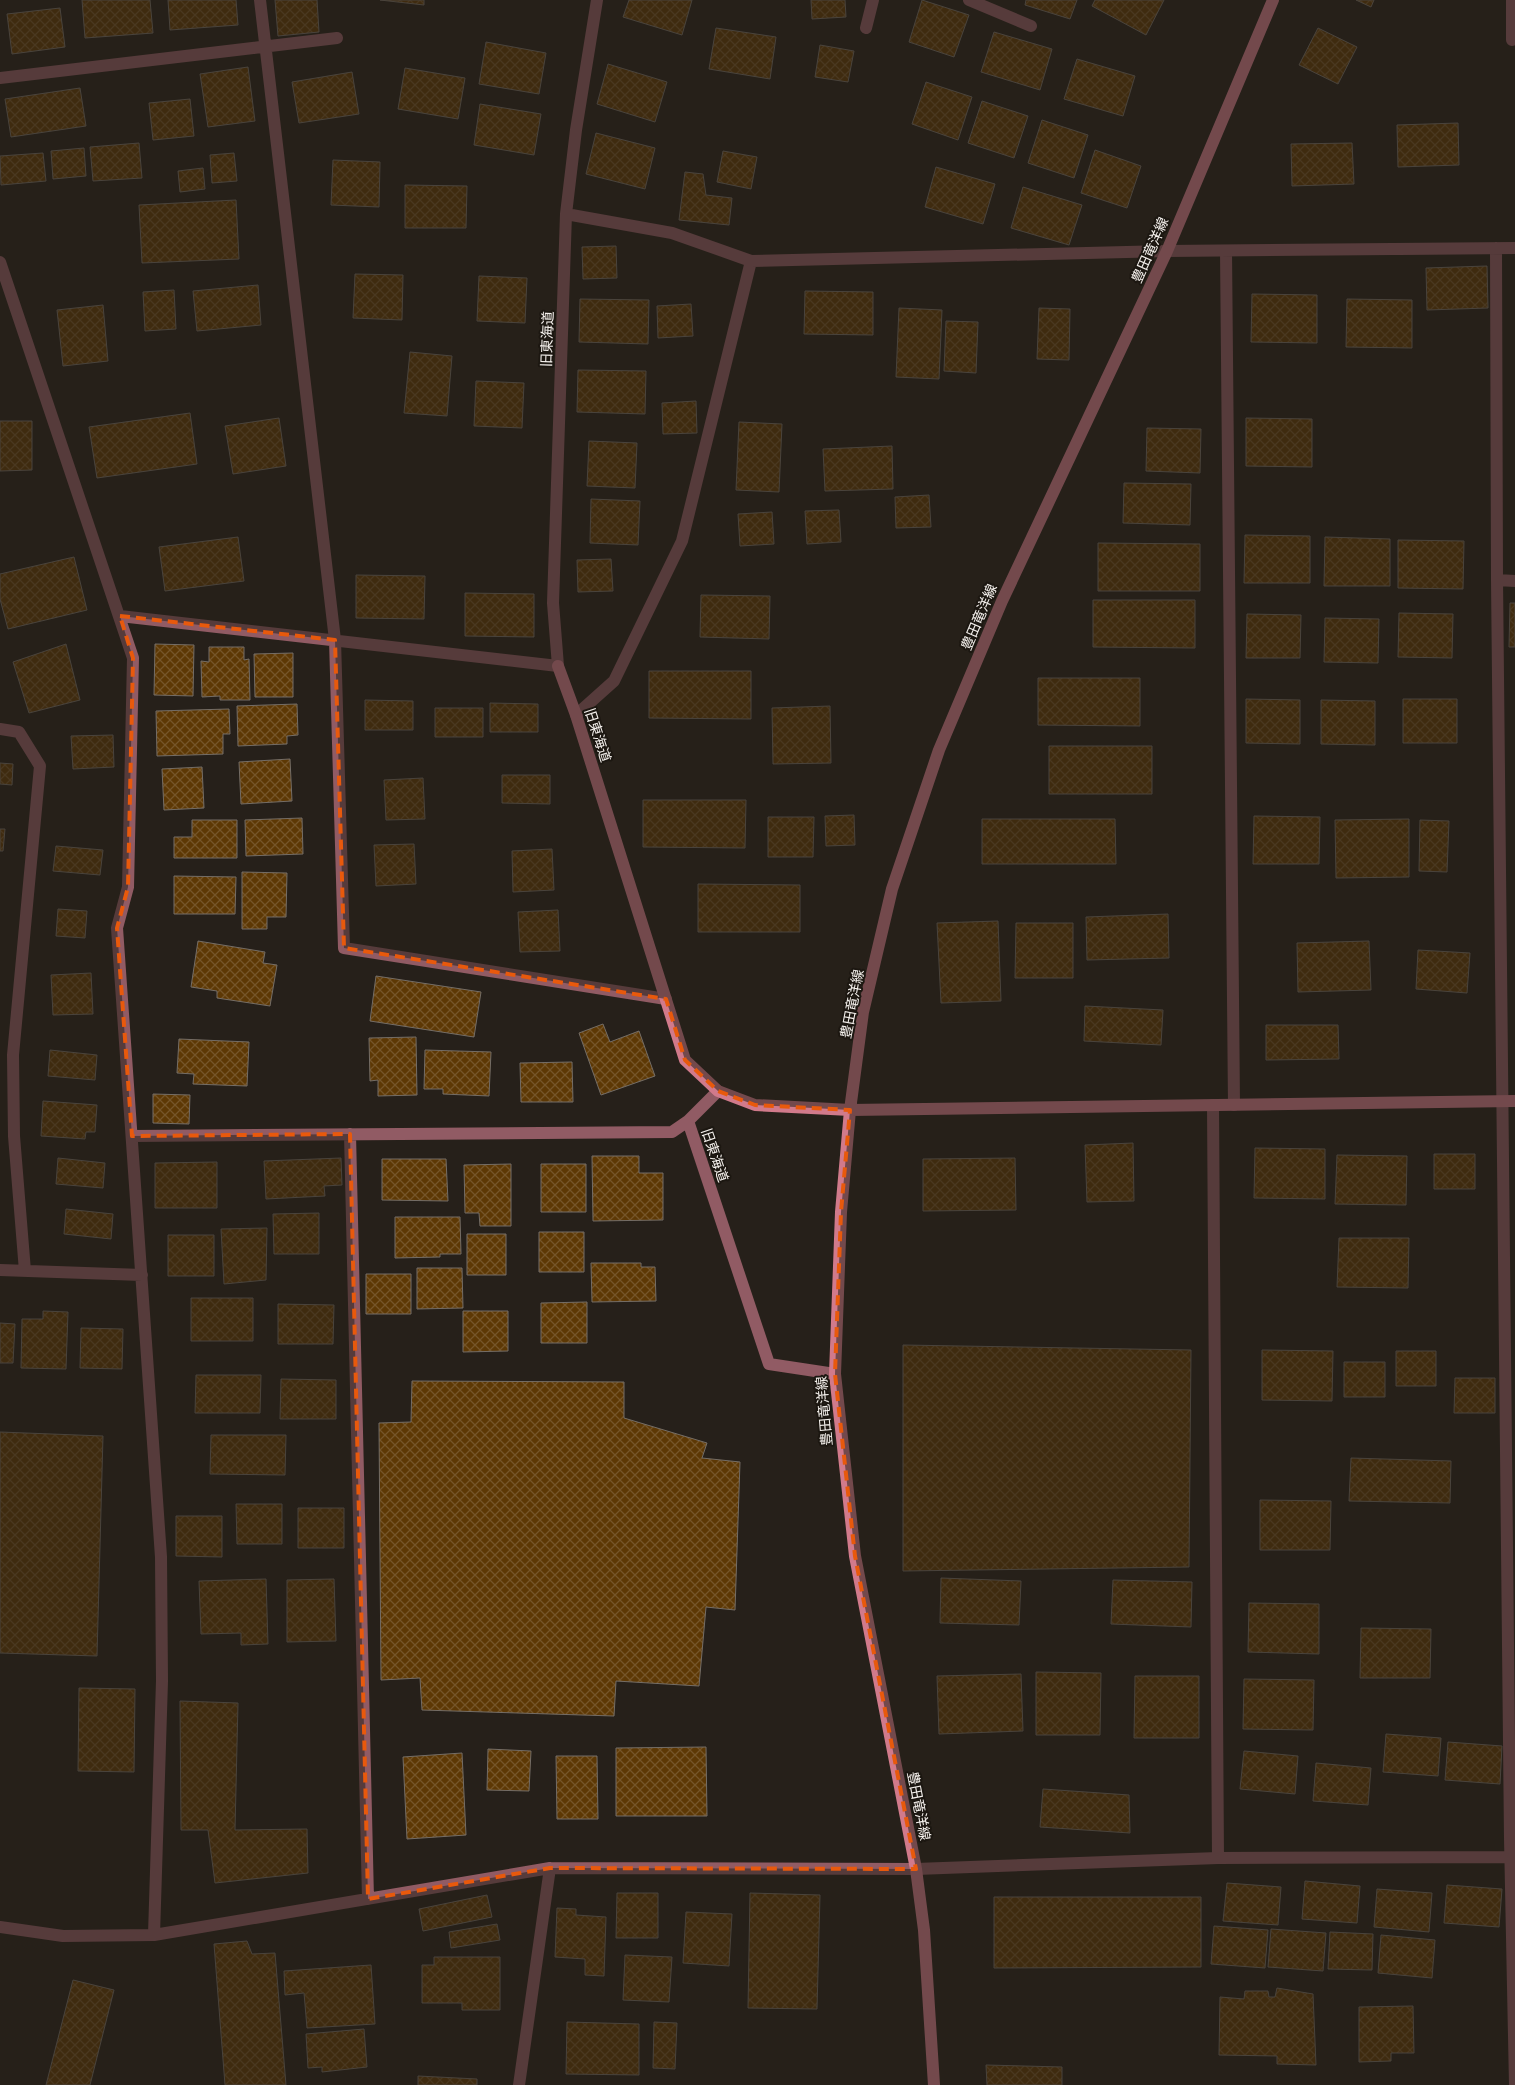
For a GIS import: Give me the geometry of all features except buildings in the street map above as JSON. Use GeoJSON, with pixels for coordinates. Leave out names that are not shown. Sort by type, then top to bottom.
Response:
{"type":"FeatureCollection","features":[{"type":"Feature","properties":{"kind":"main road","name":"豊田竜洋線"},"geometry":{"type":"LineString","coordinates":[[934,2085],[924,1930],[916,1869],[855,1556],[835,1374],[841,1212],[850,1110],[863,1012],[892,889],[939,750],[1002,601],[1167,251],[1273,0]]}},
{"type":"Feature","properties":{"kind":"main road","name":"旧東海道"},"geometry":{"type":"LineString","coordinates":[[558,666],[576,715],[685,1060],[718,1090]]}},
{"type":"Feature","properties":{"kind":"main road"},"geometry":{"type":"LineString","coordinates":[[718,1090],[755,1105],[850,1110],[1509,1101]]}},
{"type":"Feature","properties":{"kind":"street"},"geometry":{"type":"LineString","coordinates":[[260,0],[335,640],[344,948],[666,999]]}},
{"type":"Feature","properties":{"kind":"street","name":"旧東海道"},"geometry":{"type":"LineString","coordinates":[[558,666],[553,603],[566,214],[577,120],[597,0]]}},
{"type":"Feature","properties":{"kind":"street"},"geometry":{"type":"LineString","coordinates":[[866,28],[873,0]]}},
{"type":"Feature","properties":{"kind":"street"},"geometry":{"type":"LineString","coordinates":[[969,0],[1031,26]]}},
{"type":"Feature","properties":{"kind":"street"},"geometry":{"type":"LineString","coordinates":[[1512,0],[1512,40]]}},
{"type":"Feature","properties":{"kind":"street"},"geometry":{"type":"LineString","coordinates":[[0,78],[337,38]]}},
{"type":"Feature","properties":{"kind":"street"},"geometry":{"type":"LineString","coordinates":[[566,214],[672,233],[751,261],[1167,251],[1515,248]]}},
{"type":"Feature","properties":{"kind":"street"},"geometry":{"type":"LineString","coordinates":[[1496,248],[1497,580],[1509,1101],[1515,2085]]}},
{"type":"Feature","properties":{"kind":"street"},"geometry":{"type":"LineString","coordinates":[[1226,251],[1234,1105]]}},
{"type":"Feature","properties":{"kind":"street"},"geometry":{"type":"LineString","coordinates":[[576,715],[614,681],[682,541],[751,261]]}},
{"type":"Feature","properties":{"kind":"street"},"geometry":{"type":"LineString","coordinates":[[0,262],[54,428],[133,658],[128,887],[117,928],[161,1557],[162,1681],[154,1935]]}},
{"type":"Feature","properties":{"kind":"street"},"geometry":{"type":"LineString","coordinates":[[1497,580],[1515,581]]}},
{"type":"Feature","properties":{"kind":"street"},"geometry":{"type":"LineString","coordinates":[[120,616],[558,666]]}},
{"type":"Feature","properties":{"kind":"street"},"geometry":{"type":"LineString","coordinates":[[0,729],[19,732],[40,766],[13,1055],[14,1136],[25,1271]]}},
{"type":"Feature","properties":{"kind":"street","name":"旧東海道"},"geometry":{"type":"LineString","coordinates":[[718,1090],[688,1120],[770,1364],[835,1374]]}},
{"type":"Feature","properties":{"kind":"street"},"geometry":{"type":"LineString","coordinates":[[1213,1105],[1218,1858]]}},
{"type":"Feature","properties":{"kind":"street"},"geometry":{"type":"LineString","coordinates":[[132,1136],[672,1132],[688,1120]]}},
{"type":"Feature","properties":{"kind":"street"},"geometry":{"type":"LineString","coordinates":[[350,1134],[368,1899]]}},
{"type":"Feature","properties":{"kind":"street"},"geometry":{"type":"LineString","coordinates":[[0,1270],[142,1275]]}},
{"type":"Feature","properties":{"kind":"street"},"geometry":{"type":"LineString","coordinates":[[0,1927],[63,1936],[154,1935],[550,1868],[916,1869],[1218,1858],[1513,1857]]}},
{"type":"Feature","properties":{"kind":"street"},"geometry":{"type":"LineString","coordinates":[[519,2085],[550,1868]]}},
{"type":"Feature","properties":{"kind":"highlighted area"},"geometry":{"type":"Polygon","coordinates":[[[120,616],[335,640],[344,948],[666,999],[685,1060],[718,1091],[755,1105],[850,1110],[841,1212],[835,1374],[855,1556],[916,1869],[550,1868],[368,1899],[350,1134],[132,1136],[117,928],[128,887],[133,658],[120,616]]]}}]}
